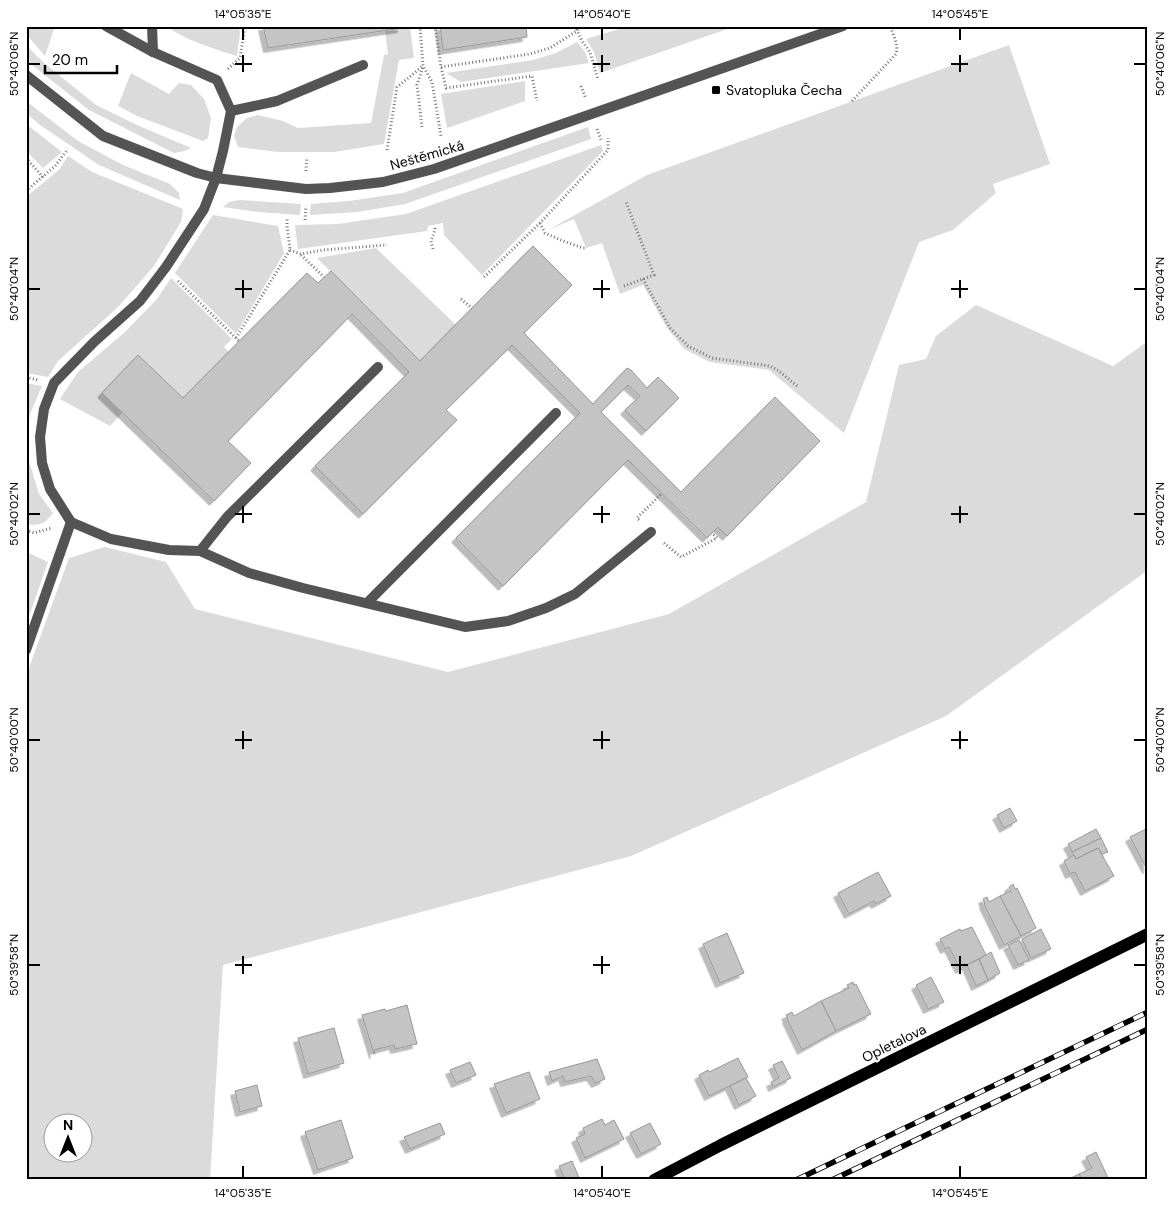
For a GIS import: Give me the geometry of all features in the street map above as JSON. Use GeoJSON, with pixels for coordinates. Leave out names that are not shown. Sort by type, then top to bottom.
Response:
{"type":"FeatureCollection","features":[{"type":"Feature","properties":{"kind":"main road","name":"Opletalova"},"geometry":{"type":"LineString","coordinates":[[654,1180],[1148,934]]}},
{"type":"Feature","properties":{"kind":"street"},"geometry":{"type":"LineString","coordinates":[[106,26],[152,52],[217,80],[231,111],[224,151],[204,209],[166,267],[140,302],[94,342],[54,383],[44,409],[40,437],[42,462],[50,489],[71,522],[111,539],[169,550],[200,551],[249,573],[464,627],[508,621],[546,608],[575,594],[651,532]]}},
{"type":"Feature","properties":{"kind":"street"},"geometry":{"type":"LineString","coordinates":[[152,26],[152,52]]}},
{"type":"Feature","properties":{"kind":"street","name":"Neštěmická"},"geometry":{"type":"LineString","coordinates":[[26,75],[102,136],[197,173],[216,178],[306,189],[330,188],[391,180],[434,169],[843,26]]}},
{"type":"Feature","properties":{"kind":"street"},"geometry":{"type":"LineString","coordinates":[[231,111],[277,101],[363,65]]}},
{"type":"Feature","properties":{"kind":"street"},"geometry":{"type":"LineString","coordinates":[[200,551],[227,517],[378,367]]}},
{"type":"Feature","properties":{"kind":"street"},"geometry":{"type":"LineString","coordinates":[[367,603],[556,413]]}},
{"type":"Feature","properties":{"kind":"street"},"geometry":{"type":"LineString","coordinates":[[26,650],[71,522]]}},
{"type":"Feature","properties":{"kind":"path"},"geometry":{"type":"LineString","coordinates":[[217,80],[240,58],[244,33],[243,26]]}},
{"type":"Feature","properties":{"kind":"path"},"geometry":{"type":"LineString","coordinates":[[420,26],[423,66],[417,85],[422,127]]}},
{"type":"Feature","properties":{"kind":"path"},"geometry":{"type":"LineString","coordinates":[[435,26],[446,88],[532,76],[537,102]]}},
{"type":"Feature","properties":{"kind":"path"},"geometry":{"type":"LineString","coordinates":[[575,26],[590,52],[598,80]]}},
{"type":"Feature","properties":{"kind":"path"},"geometry":{"type":"LineString","coordinates":[[441,67],[530,54],[550,48],[578,31],[579,26]]}},
{"type":"Feature","properties":{"kind":"path"},"geometry":{"type":"LineString","coordinates":[[852,102],[896,54],[896,44],[890,26]]}},
{"type":"Feature","properties":{"kind":"path"},"geometry":{"type":"LineString","coordinates":[[423,66],[432,82],[441,136]]}},
{"type":"Feature","properties":{"kind":"path"},"geometry":{"type":"LineString","coordinates":[[388,150],[397,87],[423,66]]}},
{"type":"Feature","properties":{"kind":"path"},"geometry":{"type":"LineString","coordinates":[[581,86],[588,103]]}},
{"type":"Feature","properties":{"kind":"path"},"geometry":{"type":"LineString","coordinates":[[484,277],[540,223],[608,150],[608,138]]}},
{"type":"Feature","properties":{"kind":"path"},"geometry":{"type":"LineString","coordinates":[[26,191],[55,166],[68,148]]}},
{"type":"Feature","properties":{"kind":"path"},"geometry":{"type":"LineString","coordinates":[[306,171],[307,157]]}},
{"type":"Feature","properties":{"kind":"path"},"geometry":{"type":"LineString","coordinates":[[26,158],[43,176]]}},
{"type":"Feature","properties":{"kind":"path"},"geometry":{"type":"LineString","coordinates":[[624,286],[654,275],[626,202]]}},
{"type":"Feature","properties":{"kind":"path"},"geometry":{"type":"LineString","coordinates":[[306,203],[306,220]]}},
{"type":"Feature","properties":{"kind":"path"},"geometry":{"type":"LineString","coordinates":[[166,267],[238,339],[290,250],[287,219]]}},
{"type":"Feature","properties":{"kind":"path"},"geometry":{"type":"LineString","coordinates":[[540,223],[545,232],[562,241],[586,248]]}},
{"type":"Feature","properties":{"kind":"path"},"geometry":{"type":"LineString","coordinates":[[433,249],[431,241],[435,226]]}},
{"type":"Feature","properties":{"kind":"path"},"geometry":{"type":"LineString","coordinates":[[300,254],[331,249],[388,245]]}},
{"type":"Feature","properties":{"kind":"path"},"geometry":{"type":"LineString","coordinates":[[290,250],[300,254],[324,277]]}},
{"type":"Feature","properties":{"kind":"path"},"geometry":{"type":"LineString","coordinates":[[643,279],[670,328],[688,346],[712,358],[770,366],[797,386]]}},
{"type":"Feature","properties":{"kind":"path"},"geometry":{"type":"LineString","coordinates":[[462,300],[472,308]]}},
{"type":"Feature","properties":{"kind":"path"},"geometry":{"type":"LineString","coordinates":[[689,552],[717,538],[712,533]]}},
{"type":"Feature","properties":{"kind":"shaded area"},"geometry":{"type":"Polygon","coordinates":[[[26,26],[55,26],[45,56],[26,34],[26,26]]]}},
{"type":"Feature","properties":{"kind":"shaded area"},"geometry":{"type":"Polygon","coordinates":[[[168,26],[239,26],[237,56],[190,39],[173,31],[168,26]]]}},
{"type":"Feature","properties":{"kind":"shaded area"},"geometry":{"type":"Polygon","coordinates":[[[402,26],[410,26],[414,58],[399,60],[384,144],[334,152],[278,152],[238,147],[234,136],[237,127],[247,118],[258,115],[283,121],[298,128],[371,123],[384,55],[388,54],[385,31],[402,28],[402,26]]]}},
{"type":"Feature","properties":{"kind":"shaded area"},"geometry":{"type":"Polygon","coordinates":[[[629,26],[736,26],[600,73],[594,52],[586,39],[629,26]]]}},
{"type":"Feature","properties":{"kind":"shaded area"},"geometry":{"type":"Polygon","coordinates":[[[577,42],[585,52],[589,63],[461,82],[446,73],[533,60],[556,53],[577,42]]]}},
{"type":"Feature","properties":{"kind":"shaded area"},"geometry":{"type":"Polygon","coordinates":[[[26,45],[44,63],[96,105],[191,148],[174,153],[89,110],[26,59],[26,45]]]}},
{"type":"Feature","properties":{"kind":"shaded area"},"geometry":{"type":"Polygon","coordinates":[[[1009,45],[1050,164],[993,184],[996,193],[953,230],[919,242],[844,433],[769,370],[710,362],[684,349],[667,328],[643,285],[620,294],[602,243],[586,248],[574,219],[548,230],[647,175],[1009,45]]]}},
{"type":"Feature","properties":{"kind":"shaded area"},"geometry":{"type":"Polygon","coordinates":[[[131,73],[169,94],[179,83],[191,85],[204,99],[211,118],[208,138],[203,141],[137,116],[118,106],[131,73]]]}},
{"type":"Feature","properties":{"kind":"shaded area"},"geometry":{"type":"Polygon","coordinates":[[[525,81],[525,101],[447,128],[441,94],[525,81]]]}},
{"type":"Feature","properties":{"kind":"shaded area"},"geometry":{"type":"Polygon","coordinates":[[[26,101],[78,141],[123,165],[170,184],[179,193],[180,200],[99,165],[40,125],[26,113],[26,101]]]}},
{"type":"Feature","properties":{"kind":"shaded area"},"geometry":{"type":"Polygon","coordinates":[[[30,127],[62,152],[43,168],[26,151],[26,128],[30,127]]]}},
{"type":"Feature","properties":{"kind":"shaded area"},"geometry":{"type":"Polygon","coordinates":[[[588,127],[591,139],[405,204],[357,212],[310,215],[311,204],[349,201],[403,193],[588,127]]]}},
{"type":"Feature","properties":{"kind":"shaded area"},"geometry":{"type":"Polygon","coordinates":[[[601,145],[603,151],[482,275],[444,235],[443,223],[428,226],[427,231],[298,249],[295,225],[338,224],[406,214],[601,145]]]}},
{"type":"Feature","properties":{"kind":"shaded area"},"geometry":{"type":"Polygon","coordinates":[[[68,156],[92,172],[183,209],[181,222],[154,266],[118,307],[58,361],[48,377],[26,373],[26,197],[60,169],[68,156]]]}},
{"type":"Feature","properties":{"kind":"shaded area"},"geometry":{"type":"Polygon","coordinates":[[[240,200],[301,204],[300,215],[223,207],[229,202],[240,200]]]}},
{"type":"Feature","properties":{"kind":"shaded area"},"geometry":{"type":"Polygon","coordinates":[[[213,215],[278,226],[284,253],[236,334],[175,273],[213,215]]]}},
{"type":"Feature","properties":{"kind":"shaded area"},"geometry":{"type":"Polygon","coordinates":[[[376,248],[456,325],[420,361],[317,258],[376,248]]]}},
{"type":"Feature","properties":{"kind":"shaded area"},"geometry":{"type":"Polygon","coordinates":[[[171,278],[232,339],[224,347],[229,352],[183,398],[122,413],[110,426],[60,399],[78,372],[125,332],[157,299],[171,278]]]}},
{"type":"Feature","properties":{"kind":"shaded area"},"geometry":{"type":"Polygon","coordinates":[[[976,305],[1113,366],[1148,341],[1148,570],[946,716],[631,856],[223,965],[210,1180],[26,1180],[26,676],[69,558],[105,547],[166,562],[195,609],[448,672],[669,614],[866,502],[899,365],[926,359],[936,336],[976,305]]]}},
{"type":"Feature","properties":{"kind":"shaded area"},"geometry":{"type":"Polygon","coordinates":[[[26,383],[42,386],[30,414],[27,436],[29,461],[39,494],[53,513],[45,522],[35,525],[26,524],[26,383]]]}},
{"type":"Feature","properties":{"kind":"shaded area"},"geometry":{"type":"Polygon","coordinates":[[[26,552],[48,562],[26,625],[26,552]]]}},
{"type":"Feature","properties":{"kind":"building"},"geometry":{"type":"Polygon","coordinates":[[[263,26],[402,26],[402,28],[268,48],[263,26]]]}},
{"type":"Feature","properties":{"kind":"building"},"geometry":{"type":"Polygon","coordinates":[[[440,26],[526,26],[527,37],[443,50],[440,26]]]}},
{"type":"Feature","properties":{"kind":"building"},"geometry":{"type":"Polygon","coordinates":[[[533,246],[572,285],[524,333],[593,404],[627,368],[647,388],[658,377],[679,398],[646,431],[625,410],[640,396],[628,385],[601,412],[681,492],[775,397],[820,441],[727,536],[718,527],[707,538],[628,460],[503,586],[456,538],[580,413],[512,345],[446,410],[457,420],[363,514],[315,466],[409,372],[352,314],[228,441],[251,463],[214,501],[102,393],[138,355],[183,398],[307,273],[318,283],[331,271],[420,361],[533,246]]]}},
{"type":"Feature","properties":{"kind":"building"},"geometry":{"type":"Polygon","coordinates":[[[1010,808],[1017,821],[1004,828],[997,815],[1010,808]]]}},
{"type":"Feature","properties":{"kind":"building"},"geometry":{"type":"Polygon","coordinates":[[[1148,828],[1148,869],[1147,869],[1130,837],[1148,828]]]}},
{"type":"Feature","properties":{"kind":"building"},"geometry":{"type":"Polygon","coordinates":[[[1096,829],[1101,838],[1072,852],[1068,844],[1096,829]]]}},
{"type":"Feature","properties":{"kind":"building"},"geometry":{"type":"Polygon","coordinates":[[[1101,838],[1108,852],[1102,854],[1098,848],[1076,859],[1072,852],[1101,838]]]}},
{"type":"Feature","properties":{"kind":"building"},"geometry":{"type":"Polygon","coordinates":[[[1098,848],[1114,876],[1085,891],[1075,872],[1070,874],[1064,861],[1074,855],[1076,859],[1098,848]]]}},
{"type":"Feature","properties":{"kind":"building"},"geometry":{"type":"Polygon","coordinates":[[[878,872],[891,896],[876,904],[874,901],[849,914],[838,893],[878,872]]]}},
{"type":"Feature","properties":{"kind":"building"},"geometry":{"type":"Polygon","coordinates":[[[1013,884],[1015,889],[1017,888],[1036,928],[1021,936],[1000,896],[1011,891],[1009,887],[1013,884]]]}},
{"type":"Feature","properties":{"kind":"building"},"geometry":{"type":"Polygon","coordinates":[[[1000,896],[1021,936],[1004,945],[983,899],[987,897],[989,902],[1000,896]]]}},
{"type":"Feature","properties":{"kind":"building"},"geometry":{"type":"Polygon","coordinates":[[[972,927],[986,955],[960,969],[949,947],[945,949],[940,939],[960,929],[961,931],[972,927]]]}},
{"type":"Feature","properties":{"kind":"building"},"geometry":{"type":"Polygon","coordinates":[[[1041,929],[1051,949],[1031,958],[1022,939],[1041,929]]]}},
{"type":"Feature","properties":{"kind":"building"},"geometry":{"type":"Polygon","coordinates":[[[727,933],[744,973],[720,983],[703,944],[727,933]]]}},
{"type":"Feature","properties":{"kind":"building"},"geometry":{"type":"Polygon","coordinates":[[[1019,940],[1029,960],[1018,965],[1008,945],[1019,940]]]}},
{"type":"Feature","properties":{"kind":"building"},"geometry":{"type":"Polygon","coordinates":[[[991,952],[1000,973],[988,980],[979,959],[991,952]]]}},
{"type":"Feature","properties":{"kind":"building"},"geometry":{"type":"Polygon","coordinates":[[[979,959],[988,980],[976,986],[967,965],[979,959]]]}},
{"type":"Feature","properties":{"kind":"building"},"geometry":{"type":"Polygon","coordinates":[[[931,977],[944,1002],[928,1009],[916,985],[931,977]]]}},
{"type":"Feature","properties":{"kind":"building"},"geometry":{"type":"Polygon","coordinates":[[[853,982],[854,985],[856,984],[871,1014],[836,1031],[821,1001],[849,988],[847,985],[853,982]]]}},
{"type":"Feature","properties":{"kind":"building"},"geometry":{"type":"Polygon","coordinates":[[[821,1001],[836,1031],[802,1050],[786,1015],[792,1012],[794,1016],[821,1001]]]}},
{"type":"Feature","properties":{"kind":"building"},"geometry":{"type":"Polygon","coordinates":[[[407,1005],[417,1044],[395,1049],[394,1045],[374,1050],[374,1054],[362,1015],[407,1005]]]}},
{"type":"Feature","properties":{"kind":"building"},"geometry":{"type":"Polygon","coordinates":[[[334,1028],[344,1063],[308,1074],[298,1038],[334,1028]]]}},
{"type":"Feature","properties":{"kind":"building"},"geometry":{"type":"Polygon","coordinates":[[[738,1058],[748,1077],[709,1096],[699,1075],[738,1058]]]}},
{"type":"Feature","properties":{"kind":"building"},"geometry":{"type":"Polygon","coordinates":[[[597,1059],[605,1079],[596,1083],[591,1076],[565,1082],[563,1076],[552,1081],[549,1072],[597,1059]]]}},
{"type":"Feature","properties":{"kind":"building"},"geometry":{"type":"Polygon","coordinates":[[[782,1061],[791,1078],[773,1087],[771,1082],[779,1078],[773,1065],[782,1061]]]}},
{"type":"Feature","properties":{"kind":"building"},"geometry":{"type":"Polygon","coordinates":[[[470,1062],[476,1075],[456,1083],[450,1070],[470,1062]]]}},
{"type":"Feature","properties":{"kind":"building"},"geometry":{"type":"Polygon","coordinates":[[[529,1072],[540,1099],[506,1113],[494,1084],[529,1072]]]}},
{"type":"Feature","properties":{"kind":"building"},"geometry":{"type":"Polygon","coordinates":[[[746,1078],[756,1096],[739,1105],[730,1086],[746,1078]]]}},
{"type":"Feature","properties":{"kind":"building"},"geometry":{"type":"Polygon","coordinates":[[[257,1085],[262,1106],[240,1112],[235,1091],[257,1085]]]}},
{"type":"Feature","properties":{"kind":"building"},"geometry":{"type":"Polygon","coordinates":[[[602,1119],[605,1125],[614,1120],[624,1139],[585,1158],[576,1138],[585,1134],[583,1128],[602,1119]]]}},
{"type":"Feature","properties":{"kind":"building"},"geometry":{"type":"Polygon","coordinates":[[[341,1120],[353,1158],[318,1170],[305,1132],[341,1120]]]}},
{"type":"Feature","properties":{"kind":"building"},"geometry":{"type":"Polygon","coordinates":[[[440,1123],[445,1134],[410,1149],[404,1137],[440,1123]]]}},
{"type":"Feature","properties":{"kind":"building"},"geometry":{"type":"Polygon","coordinates":[[[650,1123],[661,1144],[641,1154],[630,1133],[650,1123]]]}},
{"type":"Feature","properties":{"kind":"building"},"geometry":{"type":"Polygon","coordinates":[[[1096,1152],[1109,1180],[1082,1180],[1079,1174],[1092,1168],[1086,1157],[1096,1152]]]}},
{"type":"Feature","properties":{"kind":"building"},"geometry":{"type":"Polygon","coordinates":[[[572,1161],[580,1180],[565,1180],[559,1166],[572,1161]]]}},
{"type":"Feature","properties":{"kind":"building"},"geometry":{"type":"Polygon","coordinates":[[[1079,1174],[1082,1180],[1067,1180],[1079,1174]]]}},
{"type":"Feature","properties":{"kind":"railway"},"geometry":{"type":"LineString","coordinates":[[796,1180],[1148,1012]]}},
{"type":"Feature","properties":{"kind":"railway"},"geometry":{"type":"LineString","coordinates":[[832,1180],[1148,1029]]}},
{"type":"Feature","properties":{"kind":"place","name":"Svatopluka Čecha"},"geometry":{"type":"Point","coordinates":[716,90]}}]}
